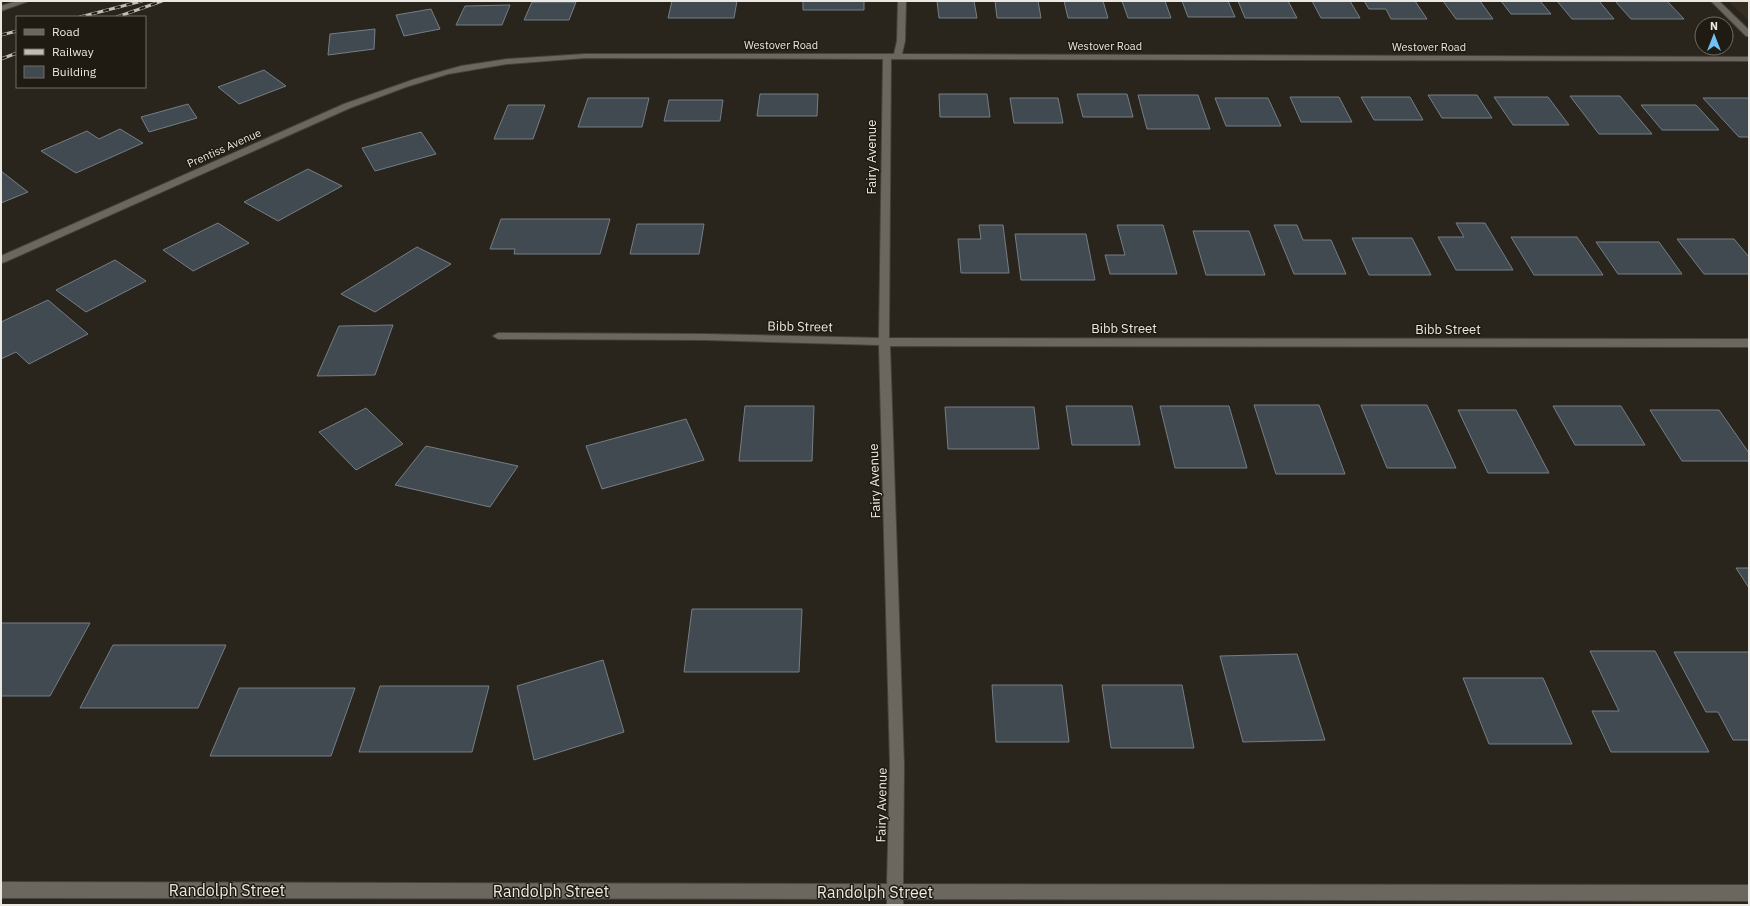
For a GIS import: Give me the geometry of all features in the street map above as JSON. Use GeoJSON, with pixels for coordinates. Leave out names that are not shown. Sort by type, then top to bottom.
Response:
{"type":"FeatureCollection","features":[{"type":"Feature","properties":{"kind":"street"},"geometry":{"type":"LineString","coordinates":[[1,9],[25,1]]}},
{"type":"Feature","properties":{"kind":"street","name":"Fairy Avenue"},"geometry":{"type":"LineString","coordinates":[[895,898],[897,765],[884,342],[892,57],[900,41],[902,1]]}},
{"type":"Feature","properties":{"kind":"street"},"geometry":{"type":"LineString","coordinates":[[1716,1],[1749,34]]}},
{"type":"Feature","properties":{"kind":"street","name":"Westover Road"},"geometry":{"type":"LineString","coordinates":[[461,69],[529,60],[585,56],[1749,59]]}},
{"type":"Feature","properties":{"kind":"street","name":"Prentiss Avenue"},"geometry":{"type":"LineString","coordinates":[[1,260],[347,106],[409,84],[461,69]]}},
{"type":"Feature","properties":{"kind":"street","name":"Bibb Street"},"geometry":{"type":"LineString","coordinates":[[498,336],[705,337],[884,342],[1749,343]]}},
{"type":"Feature","properties":{"kind":"street","name":"Randolph Street"},"geometry":{"type":"LineString","coordinates":[[1,890],[895,898],[1749,893]]}},
{"type":"Feature","properties":{"kind":"shaded area"},"geometry":{"type":"Polygon","coordinates":[[[1728,1],[1749,1],[1749,21],[1728,1]]]}},
{"type":"Feature","properties":{"kind":"building"},"geometry":{"type":"Polygon","coordinates":[[[672,1],[737,1],[734,18],[668,18],[672,1]]]}},
{"type":"Feature","properties":{"kind":"building"},"geometry":{"type":"Polygon","coordinates":[[[803,1],[864,1],[864,10],[803,10],[803,1]]]}},
{"type":"Feature","properties":{"kind":"building"},"geometry":{"type":"Polygon","coordinates":[[[937,1],[974,1],[977,18],[939,18],[937,1]]]}},
{"type":"Feature","properties":{"kind":"building"},"geometry":{"type":"Polygon","coordinates":[[[995,1],[1038,1],[1041,18],[997,18],[995,1]]]}},
{"type":"Feature","properties":{"kind":"building"},"geometry":{"type":"Polygon","coordinates":[[[1064,1],[1103,1],[1108,18],[1068,18],[1064,1]]]}},
{"type":"Feature","properties":{"kind":"building"},"geometry":{"type":"Polygon","coordinates":[[[1122,1],[1165,1],[1171,18],[1128,18],[1122,1]]]}},
{"type":"Feature","properties":{"kind":"building"},"geometry":{"type":"Polygon","coordinates":[[[1182,1],[1228,1],[1235,17],[1188,17],[1182,1]]]}},
{"type":"Feature","properties":{"kind":"building"},"geometry":{"type":"Polygon","coordinates":[[[1238,1],[1288,1],[1297,18],[1245,18],[1238,1]]]}},
{"type":"Feature","properties":{"kind":"building"},"geometry":{"type":"Polygon","coordinates":[[[1312,1],[1350,1],[1360,18],[1321,18],[1312,1]]]}},
{"type":"Feature","properties":{"kind":"building"},"geometry":{"type":"Polygon","coordinates":[[[1364,1],[1415,1],[1427,19],[1391,19],[1386,9],[1369,9],[1364,1]]]}},
{"type":"Feature","properties":{"kind":"building"},"geometry":{"type":"Polygon","coordinates":[[[1443,1],[1480,1],[1493,19],[1456,19],[1443,1]]]}},
{"type":"Feature","properties":{"kind":"building"},"geometry":{"type":"Polygon","coordinates":[[[1501,1],[1540,1],[1551,14],[1511,14],[1501,1]]]}},
{"type":"Feature","properties":{"kind":"building"},"geometry":{"type":"Polygon","coordinates":[[[1557,1],[1599,1],[1614,19],[1572,19],[1557,1]]]}},
{"type":"Feature","properties":{"kind":"building"},"geometry":{"type":"Polygon","coordinates":[[[1615,1],[1667,1],[1684,19],[1631,19],[1615,1]]]}},
{"type":"Feature","properties":{"kind":"building"},"geometry":{"type":"Polygon","coordinates":[[[532,2],[576,2],[569,20],[524,20],[532,2]]]}},
{"type":"Feature","properties":{"kind":"building"},"geometry":{"type":"Polygon","coordinates":[[[510,5],[502,25],[456,25],[465,6],[510,5]]]}},
{"type":"Feature","properties":{"kind":"building"},"geometry":{"type":"Polygon","coordinates":[[[431,9],[440,29],[404,36],[396,15],[431,9]]]}},
{"type":"Feature","properties":{"kind":"building"},"geometry":{"type":"Polygon","coordinates":[[[375,29],[374,49],[328,55],[330,34],[375,29]]]}},
{"type":"Feature","properties":{"kind":"building"},"geometry":{"type":"Polygon","coordinates":[[[264,70],[286,86],[239,104],[218,87],[264,70]]]}},
{"type":"Feature","properties":{"kind":"building"},"geometry":{"type":"Polygon","coordinates":[[[760,94],[818,94],[817,116],[757,116],[760,94]]]}},
{"type":"Feature","properties":{"kind":"building"},"geometry":{"type":"Polygon","coordinates":[[[939,94],[987,94],[990,117],[940,117],[939,94]]]}},
{"type":"Feature","properties":{"kind":"building"},"geometry":{"type":"Polygon","coordinates":[[[1077,94],[1127,94],[1133,117],[1083,117],[1077,94]]]}},
{"type":"Feature","properties":{"kind":"building"},"geometry":{"type":"Polygon","coordinates":[[[1138,95],[1198,95],[1210,129],[1147,129],[1138,95]]]}},
{"type":"Feature","properties":{"kind":"building"},"geometry":{"type":"Polygon","coordinates":[[[1428,95],[1477,95],[1492,118],[1442,118],[1428,95]]]}},
{"type":"Feature","properties":{"kind":"building"},"geometry":{"type":"Polygon","coordinates":[[[1570,96],[1620,96],[1652,134],[1599,134],[1570,96]]]}},
{"type":"Feature","properties":{"kind":"building"},"geometry":{"type":"Polygon","coordinates":[[[1290,97],[1339,97],[1352,122],[1301,122],[1290,97]]]}},
{"type":"Feature","properties":{"kind":"building"},"geometry":{"type":"Polygon","coordinates":[[[1361,97],[1410,97],[1423,120],[1374,120],[1361,97]]]}},
{"type":"Feature","properties":{"kind":"building"},"geometry":{"type":"Polygon","coordinates":[[[1494,97],[1548,97],[1569,125],[1513,125],[1494,97]]]}},
{"type":"Feature","properties":{"kind":"building"},"geometry":{"type":"Polygon","coordinates":[[[588,98],[649,98],[642,127],[578,127],[588,98]]]}},
{"type":"Feature","properties":{"kind":"building"},"geometry":{"type":"Polygon","coordinates":[[[1010,98],[1058,98],[1063,123],[1014,123],[1010,98]]]}},
{"type":"Feature","properties":{"kind":"building"},"geometry":{"type":"Polygon","coordinates":[[[1215,98],[1268,98],[1281,126],[1226,126],[1215,98]]]}},
{"type":"Feature","properties":{"kind":"building"},"geometry":{"type":"Polygon","coordinates":[[[1703,98],[1749,98],[1749,137],[1739,137],[1703,98]]]}},
{"type":"Feature","properties":{"kind":"building"},"geometry":{"type":"Polygon","coordinates":[[[669,100],[723,100],[720,121],[664,121],[669,100]]]}},
{"type":"Feature","properties":{"kind":"building"},"geometry":{"type":"Polygon","coordinates":[[[188,104],[197,118],[149,132],[141,117],[188,104]]]}},
{"type":"Feature","properties":{"kind":"building"},"geometry":{"type":"Polygon","coordinates":[[[508,105],[545,105],[533,139],[494,139],[508,105]]]}},
{"type":"Feature","properties":{"kind":"building"},"geometry":{"type":"Polygon","coordinates":[[[1641,105],[1696,105],[1719,130],[1662,130],[1641,105]]]}},
{"type":"Feature","properties":{"kind":"building"},"geometry":{"type":"Polygon","coordinates":[[[120,129],[143,143],[76,173],[41,151],[87,131],[99,139],[120,129]]]}},
{"type":"Feature","properties":{"kind":"building"},"geometry":{"type":"Polygon","coordinates":[[[421,132],[436,154],[375,171],[362,148],[421,132]]]}},
{"type":"Feature","properties":{"kind":"building"},"geometry":{"type":"Polygon","coordinates":[[[308,169],[342,186],[278,221],[244,202],[308,169]]]}},
{"type":"Feature","properties":{"kind":"building"},"geometry":{"type":"Polygon","coordinates":[[[1,171],[28,192],[1,203],[1,171]]]}},
{"type":"Feature","properties":{"kind":"building"},"geometry":{"type":"Polygon","coordinates":[[[501,219],[610,219],[600,254],[514,254],[515,249],[490,249],[501,219]]]}},
{"type":"Feature","properties":{"kind":"building"},"geometry":{"type":"Polygon","coordinates":[[[218,223],[249,243],[193,271],[163,250],[218,223]]]}},
{"type":"Feature","properties":{"kind":"building"},"geometry":{"type":"Polygon","coordinates":[[[1456,223],[1485,223],[1513,270],[1456,270],[1438,237],[1464,237],[1456,223]]]}},
{"type":"Feature","properties":{"kind":"building"},"geometry":{"type":"Polygon","coordinates":[[[637,224],[704,224],[699,254],[630,254],[637,224]]]}},
{"type":"Feature","properties":{"kind":"building"},"geometry":{"type":"Polygon","coordinates":[[[979,225],[1003,225],[1009,273],[961,273],[958,239],[981,239],[979,225]]]}},
{"type":"Feature","properties":{"kind":"building"},"geometry":{"type":"Polygon","coordinates":[[[1117,225],[1163,225],[1177,274],[1110,274],[1105,255],[1125,255],[1117,225]]]}},
{"type":"Feature","properties":{"kind":"building"},"geometry":{"type":"Polygon","coordinates":[[[1274,225],[1297,225],[1303,240],[1331,240],[1346,274],[1294,274],[1274,225]]]}},
{"type":"Feature","properties":{"kind":"building"},"geometry":{"type":"Polygon","coordinates":[[[1193,231],[1249,231],[1265,275],[1206,275],[1193,231]]]}},
{"type":"Feature","properties":{"kind":"building"},"geometry":{"type":"Polygon","coordinates":[[[1015,234],[1086,234],[1095,280],[1021,280],[1015,234]]]}},
{"type":"Feature","properties":{"kind":"building"},"geometry":{"type":"Polygon","coordinates":[[[1511,237],[1577,237],[1603,275],[1534,275],[1511,237]]]}},
{"type":"Feature","properties":{"kind":"building"},"geometry":{"type":"Polygon","coordinates":[[[1352,238],[1412,238],[1431,275],[1369,275],[1352,238]]]}},
{"type":"Feature","properties":{"kind":"building"},"geometry":{"type":"Polygon","coordinates":[[[1677,239],[1734,239],[1749,257],[1749,274],[1704,274],[1677,239]]]}},
{"type":"Feature","properties":{"kind":"building"},"geometry":{"type":"Polygon","coordinates":[[[1596,242],[1659,242],[1682,274],[1618,274],[1596,242]]]}},
{"type":"Feature","properties":{"kind":"building"},"geometry":{"type":"Polygon","coordinates":[[[417,247],[451,264],[375,312],[341,294],[417,247]]]}},
{"type":"Feature","properties":{"kind":"building"},"geometry":{"type":"Polygon","coordinates":[[[115,260],[146,281],[86,312],[56,290],[115,260]]]}},
{"type":"Feature","properties":{"kind":"building"},"geometry":{"type":"Polygon","coordinates":[[[48,300],[88,334],[29,364],[16,352],[1,359],[1,322],[48,300]]]}},
{"type":"Feature","properties":{"kind":"building"},"geometry":{"type":"Polygon","coordinates":[[[393,325],[375,375],[317,376],[339,326],[393,325]]]}},
{"type":"Feature","properties":{"kind":"building"},"geometry":{"type":"Polygon","coordinates":[[[1254,405],[1319,405],[1345,474],[1276,474],[1254,405]]]}},
{"type":"Feature","properties":{"kind":"building"},"geometry":{"type":"Polygon","coordinates":[[[1361,405],[1427,405],[1456,468],[1387,468],[1361,405]]]}},
{"type":"Feature","properties":{"kind":"building"},"geometry":{"type":"Polygon","coordinates":[[[745,406],[814,406],[812,461],[739,461],[745,406]]]}},
{"type":"Feature","properties":{"kind":"building"},"geometry":{"type":"Polygon","coordinates":[[[1066,406],[1132,406],[1140,445],[1072,445],[1066,406]]]}},
{"type":"Feature","properties":{"kind":"building"},"geometry":{"type":"Polygon","coordinates":[[[1160,406],[1229,406],[1247,468],[1175,468],[1160,406]]]}},
{"type":"Feature","properties":{"kind":"building"},"geometry":{"type":"Polygon","coordinates":[[[1553,406],[1621,406],[1645,445],[1575,445],[1553,406]]]}},
{"type":"Feature","properties":{"kind":"building"},"geometry":{"type":"Polygon","coordinates":[[[945,407],[1034,407],[1039,449],[948,449],[945,407]]]}},
{"type":"Feature","properties":{"kind":"building"},"geometry":{"type":"Polygon","coordinates":[[[366,408],[403,444],[356,470],[319,432],[366,408]]]}},
{"type":"Feature","properties":{"kind":"building"},"geometry":{"type":"Polygon","coordinates":[[[1458,410],[1516,410],[1549,473],[1488,473],[1458,410]]]}},
{"type":"Feature","properties":{"kind":"building"},"geometry":{"type":"Polygon","coordinates":[[[1650,410],[1719,410],[1749,453],[1749,461],[1682,461],[1650,410]]]}},
{"type":"Feature","properties":{"kind":"building"},"geometry":{"type":"Polygon","coordinates":[[[686,419],[704,460],[602,489],[586,446],[686,419]]]}},
{"type":"Feature","properties":{"kind":"building"},"geometry":{"type":"Polygon","coordinates":[[[426,446],[518,466],[490,507],[395,485],[426,446]]]}},
{"type":"Feature","properties":{"kind":"building"},"geometry":{"type":"Polygon","coordinates":[[[1736,568],[1749,568],[1749,588],[1736,568]]]}},
{"type":"Feature","properties":{"kind":"building"},"geometry":{"type":"Polygon","coordinates":[[[692,609],[802,609],[799,672],[684,672],[692,609]]]}},
{"type":"Feature","properties":{"kind":"building"},"geometry":{"type":"Polygon","coordinates":[[[1,623],[90,623],[50,696],[1,696],[1,623]]]}},
{"type":"Feature","properties":{"kind":"building"},"geometry":{"type":"Polygon","coordinates":[[[113,645],[226,645],[198,708],[80,708],[113,645]]]}},
{"type":"Feature","properties":{"kind":"building"},"geometry":{"type":"Polygon","coordinates":[[[1590,651],[1655,651],[1709,752],[1611,752],[1592,711],[1619,711],[1590,651]]]}},
{"type":"Feature","properties":{"kind":"building"},"geometry":{"type":"Polygon","coordinates":[[[1674,652],[1749,652],[1749,740],[1733,740],[1718,712],[1706,712],[1674,652]]]}},
{"type":"Feature","properties":{"kind":"building"},"geometry":{"type":"Polygon","coordinates":[[[1297,654],[1325,740],[1243,742],[1220,656],[1297,654]]]}},
{"type":"Feature","properties":{"kind":"building"},"geometry":{"type":"Polygon","coordinates":[[[603,660],[624,732],[534,760],[517,686],[603,660]]]}},
{"type":"Feature","properties":{"kind":"building"},"geometry":{"type":"Polygon","coordinates":[[[1463,678],[1543,678],[1572,744],[1489,744],[1463,678]]]}},
{"type":"Feature","properties":{"kind":"building"},"geometry":{"type":"Polygon","coordinates":[[[992,685],[1062,685],[1069,742],[996,742],[992,685]]]}},
{"type":"Feature","properties":{"kind":"building"},"geometry":{"type":"Polygon","coordinates":[[[1102,685],[1182,685],[1194,748],[1111,748],[1102,685]]]}},
{"type":"Feature","properties":{"kind":"building"},"geometry":{"type":"Polygon","coordinates":[[[380,686],[489,686],[472,752],[359,752],[380,686]]]}},
{"type":"Feature","properties":{"kind":"building"},"geometry":{"type":"Polygon","coordinates":[[[239,688],[355,688],[331,756],[210,756],[239,688]]]}},
{"type":"Feature","properties":{"kind":"railway"},"geometry":{"type":"LineString","coordinates":[[84,16],[142,1]]}},
{"type":"Feature","properties":{"kind":"railway"},"geometry":{"type":"LineString","coordinates":[[120,16],[162,1]]}},
{"type":"Feature","properties":{"kind":"railway"},"geometry":{"type":"LineString","coordinates":[[1,35],[16,31]]}},
{"type":"Feature","properties":{"kind":"railway"},"geometry":{"type":"LineString","coordinates":[[1,59],[16,53]]}}]}
